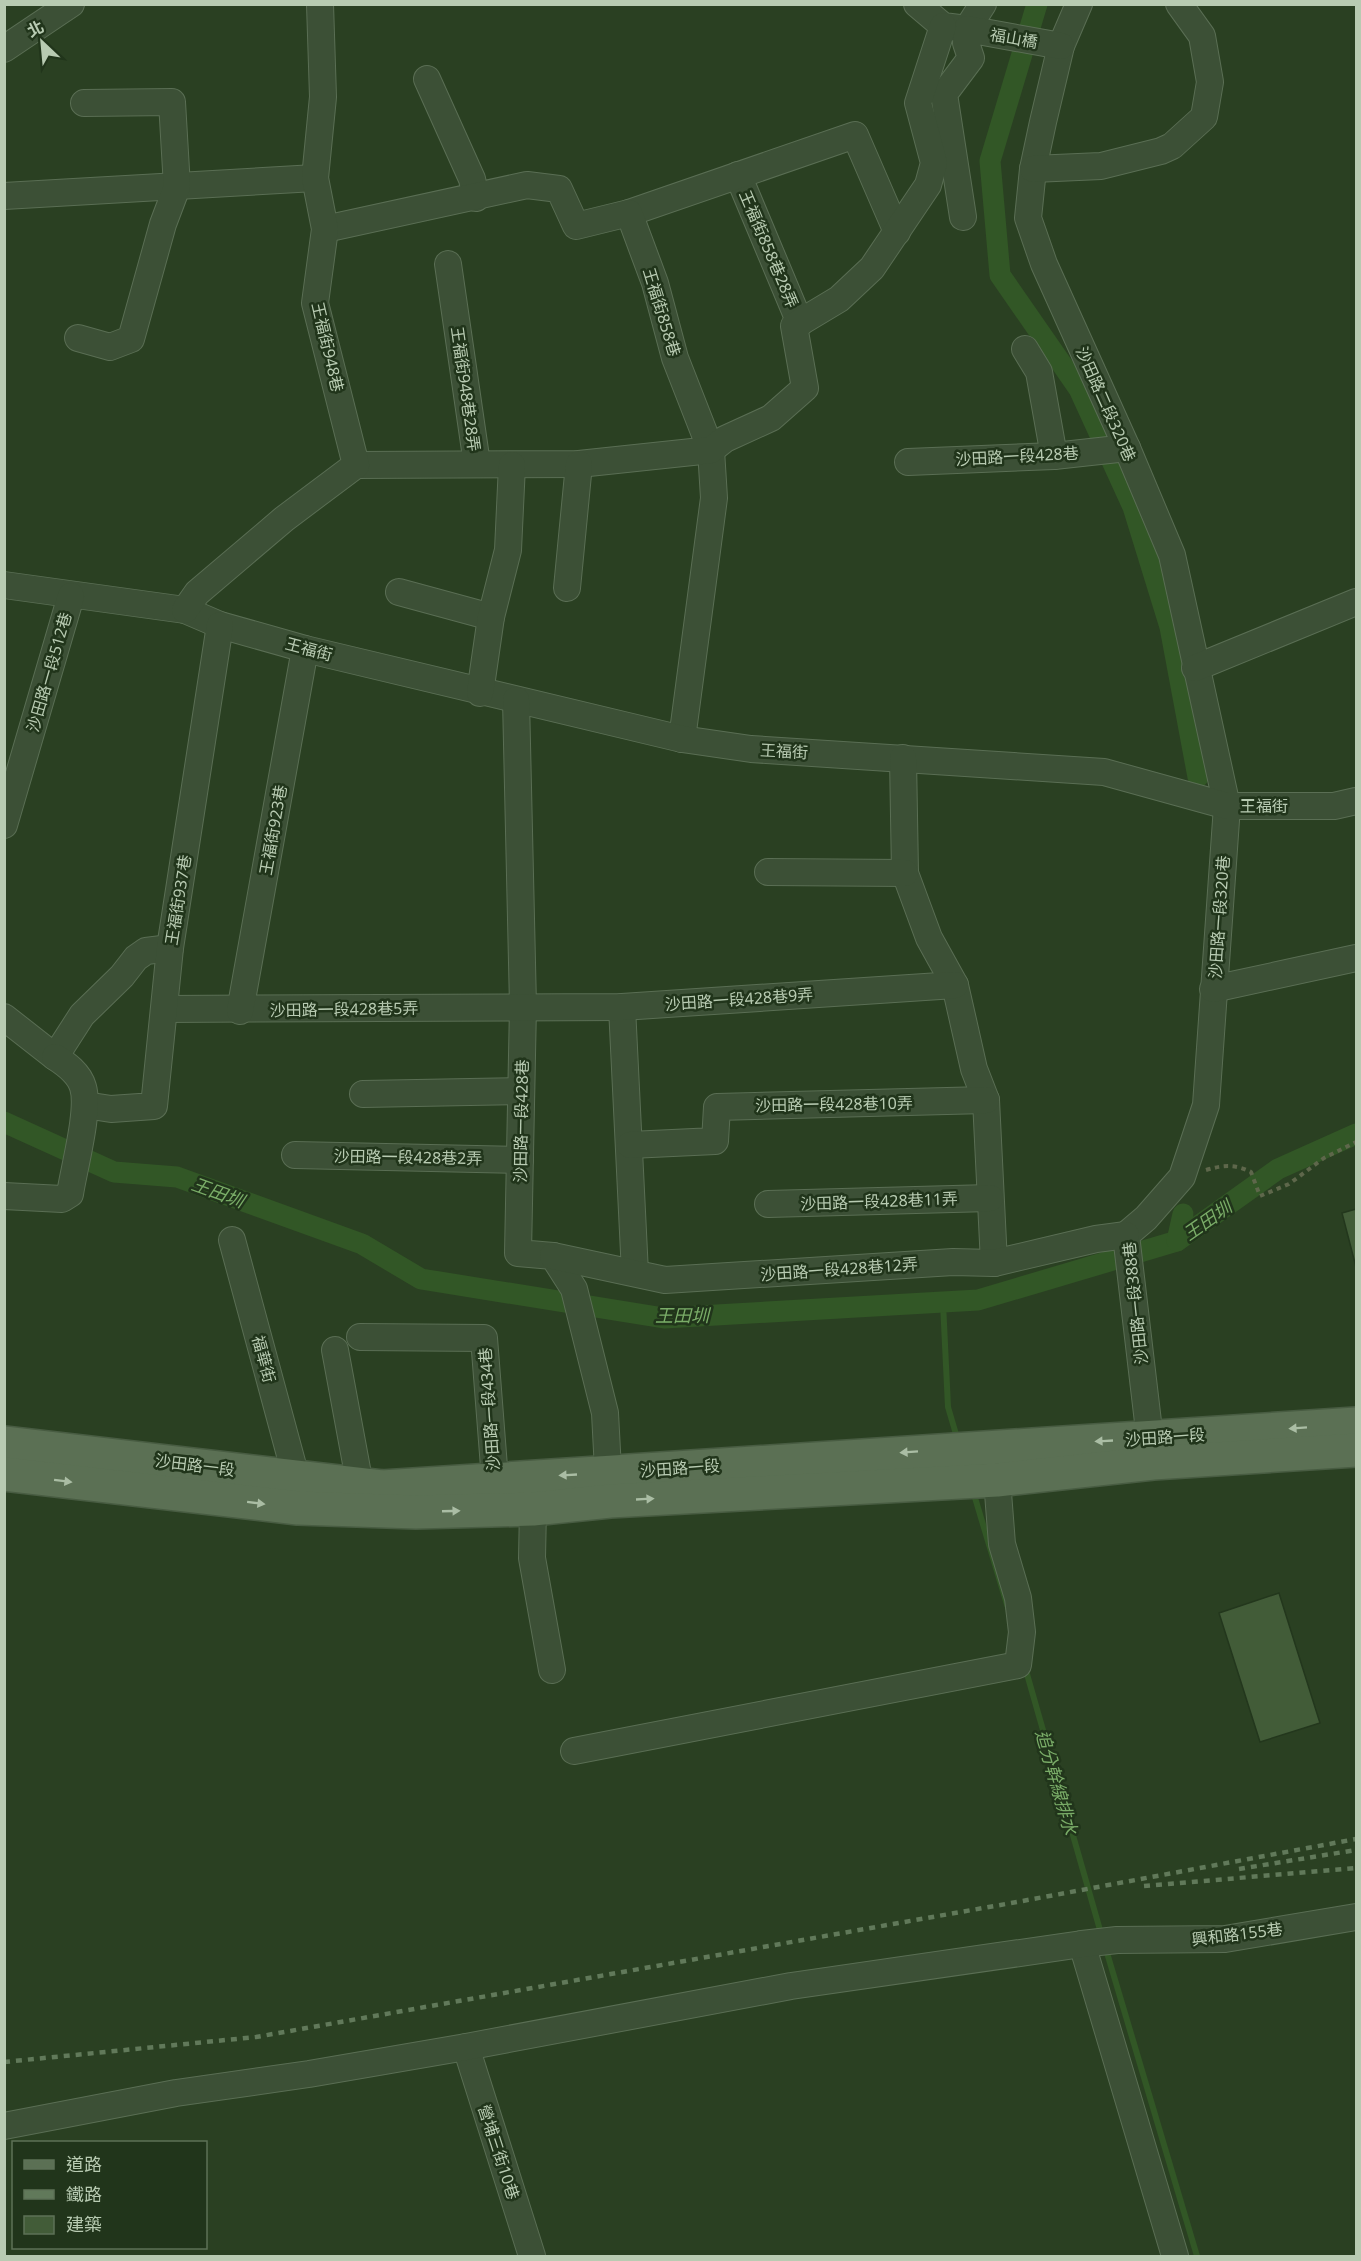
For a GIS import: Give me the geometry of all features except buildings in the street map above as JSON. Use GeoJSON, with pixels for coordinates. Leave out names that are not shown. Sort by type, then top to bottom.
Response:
{"type":"FeatureCollection","features":[{"type":"Feature","properties":{"kind":"main road","name":"沙田路一段"},"geometry":{"type":"LineString","coordinates":[[4,1443],[382,1487],[495,1480],[609,1487],[997,1480],[1152,1450],[1356,1424]]}},
{"type":"Feature","properties":{"kind":"main road","name":"沙田路一段"},"geometry":{"type":"LineString","coordinates":[[4,1474],[298,1508],[416,1512],[533,1509],[609,1487],[1005,1445],[1152,1450],[1356,1450]]}},
{"type":"Feature","properties":{"kind":"street"},"geometry":{"type":"LineString","coordinates":[[4,49],[71,4]]}},
{"type":"Feature","properties":{"kind":"street","name":"王福街948巷"},"geometry":{"type":"LineString","coordinates":[[320,4],[323,97],[315,178],[325,229],[315,303],[356,465]]}},
{"type":"Feature","properties":{"kind":"street"},"geometry":{"type":"LineString","coordinates":[[917,4],[955,28],[966,43],[971,58],[944,94],[963,217]]}},
{"type":"Feature","properties":{"kind":"street"},"geometry":{"type":"LineString","coordinates":[[955,28],[983,4]]}},
{"type":"Feature","properties":{"kind":"street","name":"沙田路二段320巷"},"geometry":{"type":"LineString","coordinates":[[1079,4],[1061,46],[1033,169],[1028,218],[1044,264],[1127,448],[1172,555],[1227,806]]}},
{"type":"Feature","properties":{"kind":"street"},"geometry":{"type":"LineString","coordinates":[[1033,169],[1101,166],[1161,151],[1172,146],[1204,117],[1210,82],[1202,36],[1179,4]]}},
{"type":"Feature","properties":{"kind":"street","name":"福山橋"},"geometry":{"type":"LineString","coordinates":[[955,28],[1061,46]]}},
{"type":"Feature","properties":{"kind":"street","name":"王福街858巷28弄"},"geometry":{"type":"LineString","coordinates":[[711,450],[725,439],[771,418],[805,388],[794,326],[839,299],[872,268],[928,185],[934,163],[918,103],[955,28]]}},
{"type":"Feature","properties":{"kind":"street"},"geometry":{"type":"LineString","coordinates":[[427,79],[472,179],[476,198]]}},
{"type":"Feature","properties":{"kind":"street"},"geometry":{"type":"LineString","coordinates":[[78,338],[110,347],[131,339],[163,224],[177,187],[172,102],[84,103]]}},
{"type":"Feature","properties":{"kind":"street"},"geometry":{"type":"LineString","coordinates":[[325,229],[528,185],[559,189],[576,226],[629,213],[855,135],[897,232]]}},
{"type":"Feature","properties":{"kind":"street","name":"王福街858巷28弄"},"geometry":{"type":"LineString","coordinates":[[738,175],[800,322]]}},
{"type":"Feature","properties":{"kind":"street"},"geometry":{"type":"LineString","coordinates":[[4,196],[315,178]]}},
{"type":"Feature","properties":{"kind":"street","name":"王福街858巷"},"geometry":{"type":"LineString","coordinates":[[629,213],[655,284],[675,358],[711,450],[714,498],[682,739]]}},
{"type":"Feature","properties":{"kind":"street","name":"王福街948巷28弄"},"geometry":{"type":"LineString","coordinates":[[356,465],[477,464],[448,264]]}},
{"type":"Feature","properties":{"kind":"street"},"geometry":{"type":"LineString","coordinates":[[1025,349],[1039,372],[1054,456]]}},
{"type":"Feature","properties":{"kind":"street","name":"沙田路一段428巷"},"geometry":{"type":"LineString","coordinates":[[908,462],[1054,456],[1127,448]]}},
{"type":"Feature","properties":{"kind":"street"},"geometry":{"type":"LineString","coordinates":[[477,464],[579,464],[711,450]]}},
{"type":"Feature","properties":{"kind":"street"},"geometry":{"type":"LineString","coordinates":[[567,588],[579,464]]}},
{"type":"Feature","properties":{"kind":"street"},"geometry":{"type":"LineString","coordinates":[[185,610],[197,593],[284,519],[356,465]]}},
{"type":"Feature","properties":{"kind":"street"},"geometry":{"type":"LineString","coordinates":[[480,693],[491,617],[508,550],[512,465]]}},
{"type":"Feature","properties":{"kind":"street"},"geometry":{"type":"LineString","coordinates":[[4,585],[71,596]]}},
{"type":"Feature","properties":{"kind":"street"},"geometry":{"type":"LineString","coordinates":[[399,592],[491,617]]}},
{"type":"Feature","properties":{"kind":"street","name":"沙田路一段512巷"},"geometry":{"type":"LineString","coordinates":[[4,825],[71,596],[185,610],[220,626]]}},
{"type":"Feature","properties":{"kind":"street"},"geometry":{"type":"LineString","coordinates":[[1195,668],[1356,602]]}},
{"type":"Feature","properties":{"kind":"street","name":"王福街"},"geometry":{"type":"LineString","coordinates":[[220,626],[480,693],[682,739],[751,749],[1104,772],[1227,806],[1334,806],[1356,801]]}},
{"type":"Feature","properties":{"kind":"street","name":"王福街937巷"},"geometry":{"type":"LineString","coordinates":[[85,1105],[111,1108],[154,1106],[170,948],[220,626]]}},
{"type":"Feature","properties":{"kind":"street","name":"王福街923巷"},"geometry":{"type":"LineString","coordinates":[[240,1011],[306,649]]}},
{"type":"Feature","properties":{"kind":"street","name":"沙田路一段428巷"},"geometry":{"type":"LineString","coordinates":[[516,700],[523,1006],[518,1253],[553,1256]]}},
{"type":"Feature","properties":{"kind":"street"},"geometry":{"type":"LineString","coordinates":[[903,758],[905,873],[929,938],[955,985],[974,1069],[986,1100],[994,1263]]}},
{"type":"Feature","properties":{"kind":"street","name":"沙田路一段320巷"},"geometry":{"type":"LineString","coordinates":[[1227,806],[1213,989],[1356,958]]}},
{"type":"Feature","properties":{"kind":"street"},"geometry":{"type":"LineString","coordinates":[[768,872],[905,873]]}},
{"type":"Feature","properties":{"kind":"street"},"geometry":{"type":"LineString","coordinates":[[55,1057],[82,1015],[122,976],[136,958],[146,951],[170,948]]}},
{"type":"Feature","properties":{"kind":"street","name":"沙田路一段428巷9弄"},"geometry":{"type":"LineString","coordinates":[[523,1006],[622,1007],[955,985]]}},
{"type":"Feature","properties":{"kind":"street","name":"沙田路一段388巷"},"geometry":{"type":"LineString","coordinates":[[1152,1450],[1126,1235],[1146,1218],[1182,1177],[1206,1105],[1213,989]]}},
{"type":"Feature","properties":{"kind":"street","name":"沙田路一段428巷5弄"},"geometry":{"type":"LineString","coordinates":[[165,1009],[240,1011],[523,1006]]}},
{"type":"Feature","properties":{"kind":"street"},"geometry":{"type":"LineString","coordinates":[[622,1007],[634,1273]]}},
{"type":"Feature","properties":{"kind":"street"},"geometry":{"type":"LineString","coordinates":[[4,1017],[70,1067],[83,1086],[85,1105],[70,1194],[62,1199],[4,1196]]}},
{"type":"Feature","properties":{"kind":"street"},"geometry":{"type":"LineString","coordinates":[[363,1094],[521,1091]]}},
{"type":"Feature","properties":{"kind":"street","name":"沙田路一段428巷10弄"},"geometry":{"type":"LineString","coordinates":[[630,1145],[715,1141],[717,1107],[986,1100]]}},
{"type":"Feature","properties":{"kind":"street","name":"沙田路一段428巷2弄"},"geometry":{"type":"LineString","coordinates":[[295,1155],[520,1160]]}},
{"type":"Feature","properties":{"kind":"street","name":"沙田路一段428巷11弄"},"geometry":{"type":"LineString","coordinates":[[768,1204],[990,1198]]}},
{"type":"Feature","properties":{"kind":"street","name":"沙田路一段428巷12弄"},"geometry":{"type":"LineString","coordinates":[[553,1256],[665,1280],[952,1262],[994,1263],[1096,1239],[1126,1235]]}},
{"type":"Feature","properties":{"kind":"street","name":"福華街"},"geometry":{"type":"LineString","coordinates":[[232,1240],[296,1478]]}},
{"type":"Feature","properties":{"kind":"street"},"geometry":{"type":"LineString","coordinates":[[553,1256],[574,1289],[605,1413],[609,1487]]}},
{"type":"Feature","properties":{"kind":"street","name":"沙田路一段434巷"},"geometry":{"type":"LineString","coordinates":[[360,1337],[484,1338],[495,1480]]}},
{"type":"Feature","properties":{"kind":"street"},"geometry":{"type":"LineString","coordinates":[[335,1350],[360,1485]]}},
{"type":"Feature","properties":{"kind":"street"},"geometry":{"type":"LineString","coordinates":[[574,1752],[1018,1665],[1022,1632],[1018,1598],[1002,1544],[997,1480]]}},
{"type":"Feature","properties":{"kind":"street"},"geometry":{"type":"LineString","coordinates":[[533,1509],[532,1558],[552,1670]]}},
{"type":"Feature","properties":{"kind":"street","name":"興和路155巷"},"geometry":{"type":"LineString","coordinates":[[4,2126],[176,2093],[309,2074],[465,2047],[790,1986],[1082,1944],[1117,1940],[1224,1939],[1356,1917]]}},
{"type":"Feature","properties":{"kind":"street"},"geometry":{"type":"LineString","coordinates":[[1082,1944],[1175,2256]]}},
{"type":"Feature","properties":{"kind":"street","name":"營埔三街10巷"},"geometry":{"type":"LineString","coordinates":[[465,2047],[532,2256]]}},
{"type":"Feature","properties":{"kind":"path"},"geometry":{"type":"LineString","coordinates":[[1182,1177],[1220,1166],[1238,1166],[1251,1172],[1260,1196],[1289,1184],[1324,1158],[1356,1142]]}},
{"type":"Feature","properties":{"kind":"waterway"},"geometry":{"type":"LineString","coordinates":[[1037,4],[990,161],[1000,275],[1079,389],[1133,507],[1170,627],[1198,777]]}},
{"type":"Feature","properties":{"kind":"waterway","name":"王田圳"},"geometry":{"type":"LineString","coordinates":[[4,1122],[114,1172],[177,1177],[362,1244],[421,1279],[664,1318],[978,1300],[1177,1241],[1278,1169],[1356,1134]]}},
{"type":"Feature","properties":{"kind":"waterway"},"geometry":{"type":"LineString","coordinates":[[1177,1241],[1183,1214]]}},
{"type":"Feature","properties":{"kind":"waterway","name":"追分幹線排水"},"geometry":{"type":"LineString","coordinates":[[943,1303],[948,1407],[958,1441]]}},
{"type":"Feature","properties":{"kind":"waterway","name":"追分幹線排水"},"geometry":{"type":"LineString","coordinates":[[973,1491],[1008,1608]]}},
{"type":"Feature","properties":{"kind":"waterway","name":"追分幹線排水"},"geometry":{"type":"LineString","coordinates":[[1025,1667],[1102,1937]]}},
{"type":"Feature","properties":{"kind":"waterway","name":"追分幹線排水"},"geometry":{"type":"LineString","coordinates":[[1105,1946],[1197,2256]]}},
{"type":"Feature","properties":{"kind":"railway"},"geometry":{"type":"LineString","coordinates":[[4,2062],[256,2037],[1017,1902],[1356,1839]]}},
{"type":"Feature","properties":{"kind":"railway"},"geometry":{"type":"LineString","coordinates":[[1239,1869],[1356,1850]]}},
{"type":"Feature","properties":{"kind":"railway"},"geometry":{"type":"LineString","coordinates":[[1144,1886],[1356,1868]]}}]}
